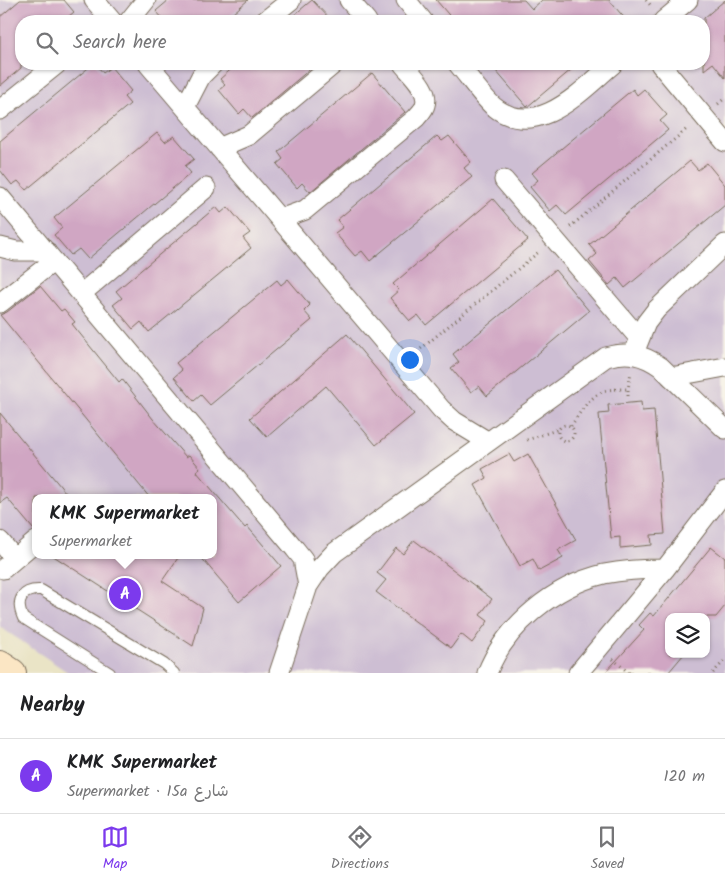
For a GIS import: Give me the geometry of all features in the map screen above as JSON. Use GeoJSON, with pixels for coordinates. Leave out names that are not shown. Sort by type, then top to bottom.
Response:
{"type":"FeatureCollection","features":[{"type":"Feature","properties":{"kind":"main road"},"geometry":{"type":"LineString","coordinates":[[0,665],[12,673]]}},
{"type":"Feature","properties":{"kind":"street"},"geometry":{"type":"LineString","coordinates":[[94,0],[107,15]]}},
{"type":"Feature","properties":{"kind":"street"},"geometry":{"type":"LineString","coordinates":[[134,15],[146,0]]}},
{"type":"Feature","properties":{"kind":"street"},"geometry":{"type":"LineString","coordinates":[[272,15],[291,0]]}},
{"type":"Feature","properties":{"kind":"street"},"geometry":{"type":"LineString","coordinates":[[349,0],[362,15]]}},
{"type":"Feature","properties":{"kind":"street"},"geometry":{"type":"LineString","coordinates":[[406,0],[418,15]]}},
{"type":"Feature","properties":{"kind":"street"},"geometry":{"type":"LineString","coordinates":[[670,15],[688,0]]}},
{"type":"Feature","properties":{"kind":"street"},"geometry":{"type":"LineString","coordinates":[[0,110],[50,70]]}},
{"type":"Feature","properties":{"kind":"street"},"geometry":{"type":"LineString","coordinates":[[153,70],[441,409],[454,422],[487,441]]}},
{"type":"Feature","properties":{"kind":"street"},"geometry":{"type":"LineString","coordinates":[[185,107],[201,76],[207,70]]}},
{"type":"Feature","properties":{"kind":"street"},"geometry":{"type":"LineString","coordinates":[[219,148],[248,136],[327,70]]}},
{"type":"Feature","properties":{"kind":"street"},"geometry":{"type":"LineString","coordinates":[[280,219],[293,216],[310,206],[422,111],[426,98],[424,91],[407,70]]}},
{"type":"Feature","properties":{"kind":"street"},"geometry":{"type":"LineString","coordinates":[[463,70],[493,106],[507,114],[523,118],[539,117],[554,110],[569,101],[606,70]]}},
{"type":"Feature","properties":{"kind":"street"},"geometry":{"type":"LineString","coordinates":[[665,70],[725,142]]}},
{"type":"Feature","properties":{"kind":"street"},"geometry":{"type":"LineString","coordinates":[[504,180],[637,346],[725,429]]}},
{"type":"Feature","properties":{"kind":"street"},"geometry":{"type":"LineString","coordinates":[[81,294],[206,188]]}},
{"type":"Feature","properties":{"kind":"street"},"geometry":{"type":"LineString","coordinates":[[0,197],[303,559],[308,586]]}},
{"type":"Feature","properties":{"kind":"street"},"geometry":{"type":"LineString","coordinates":[[279,673],[308,586],[320,568],[334,553],[606,357],[637,346],[646,323],[656,310],[725,244]]}},
{"type":"Feature","properties":{"kind":"street"},"geometry":{"type":"LineString","coordinates":[[0,247],[50,256]]}},
{"type":"Feature","properties":{"kind":"street"},"geometry":{"type":"LineString","coordinates":[[0,303],[50,256]]}},
{"type":"Feature","properties":{"kind":"street"},"geometry":{"type":"LineString","coordinates":[[671,377],[725,366]]}},
{"type":"Feature","properties":{"kind":"street"},"geometry":{"type":"LineString","coordinates":[[578,673],[665,568],[725,491]]}},
{"type":"Feature","properties":{"kind":"street"},"geometry":{"type":"LineString","coordinates":[[0,541],[9,564],[32,545]]}},
{"type":"Feature","properties":{"kind":"street"},"geometry":{"type":"LineString","coordinates":[[487,673],[516,627],[555,594],[602,574],[628,570],[665,568]]}},
{"type":"Feature","properties":{"kind":"lane"},"geometry":{"type":"LineString","coordinates":[[110,673],[23,618],[19,610],[20,601],[25,593],[32,589],[41,590],[164,664],[174,673]]}},
{"type":"Feature","properties":{"kind":"path"},"geometry":{"type":"LineString","coordinates":[[571,426],[585,405],[593,398],[605,391],[628,388]]}},
{"type":"Feature","properties":{"kind":"path"},"geometry":{"type":"LineString","coordinates":[[562,426],[571,426],[574,430],[574,435],[571,439],[561,438],[558,434],[559,429],[562,426]]}},
{"type":"Feature","properties":{"kind":"path"},"geometry":{"type":"LineString","coordinates":[[713,673],[725,660]]}},
{"type":"Feature","properties":{"kind":"shaded area"},"geometry":{"type":"Polygon","coordinates":[[[0,0],[725,0],[725,673],[69,673],[0,627],[0,0]]]}},
{"type":"Feature","properties":{"kind":"building"},"geometry":{"type":"Polygon","coordinates":[[[20,0],[64,0],[74,12],[70,15],[15,15],[15,70],[19,70],[0,86],[0,17],[20,0]]]}},
{"type":"Feature","properties":{"kind":"building"},"geometry":{"type":"Polygon","coordinates":[[[169,0],[248,0],[231,15],[160,15],[156,11],[169,0]]]}},
{"type":"Feature","properties":{"kind":"building"},"geometry":{"type":"Polygon","coordinates":[[[312,0],[326,15],[294,15],[312,0]]]}},
{"type":"Feature","properties":{"kind":"building"},"geometry":{"type":"Polygon","coordinates":[[[436,0],[524,0],[532,9],[542,0],[609,0],[622,15],[449,15],[436,0]]]}},
{"type":"Feature","properties":{"kind":"building"},"geometry":{"type":"Polygon","coordinates":[[[725,0],[725,78],[713,63],[710,65],[710,15],[708,15],[725,0]]]}},
{"type":"Feature","properties":{"kind":"building"},"geometry":{"type":"Polygon","coordinates":[[[86,70],[101,70],[103,73],[107,70],[114,70],[131,91],[124,97],[130,104],[26,190],[18,181],[12,185],[0,170],[0,141],[86,70]]]}},
{"type":"Feature","properties":{"kind":"building"},"geometry":{"type":"Polygon","coordinates":[[[230,70],[309,70],[252,118],[244,109],[239,114],[219,90],[225,85],[220,79],[230,70]]]}},
{"type":"Feature","properties":{"kind":"building"},"geometry":{"type":"Polygon","coordinates":[[[495,70],[571,70],[527,107],[495,70]]]}},
{"type":"Feature","properties":{"kind":"building"},"geometry":{"type":"Polygon","coordinates":[[[372,73],[405,112],[310,192],[302,183],[297,188],[277,164],[283,159],[278,152],[372,73]]]}},
{"type":"Feature","properties":{"kind":"building"},"geometry":{"type":"Polygon","coordinates":[[[633,89],[637,95],[644,89],[667,115],[660,121],[668,130],[566,215],[557,205],[550,211],[530,187],[538,180],[532,173],[633,89]]]}},
{"type":"Feature","properties":{"kind":"building"},"geometry":{"type":"Polygon","coordinates":[[[157,133],[165,142],[174,136],[194,159],[185,166],[191,173],[88,259],[79,249],[71,255],[54,235],[62,228],[54,218],[157,133]]]}},
{"type":"Feature","properties":{"kind":"building"},"geometry":{"type":"Polygon","coordinates":[[[437,136],[442,141],[449,136],[471,162],[464,168],[472,177],[370,261],[362,251],[355,256],[335,233],[343,227],[337,220],[437,136]]]}},
{"type":"Feature","properties":{"kind":"building"},"geometry":{"type":"Polygon","coordinates":[[[690,161],[698,170],[707,163],[725,185],[725,205],[625,288],[617,278],[609,285],[589,261],[597,254],[589,245],[690,161]]]}},
{"type":"Feature","properties":{"kind":"building"},"geometry":{"type":"Polygon","coordinates":[[[493,199],[528,240],[426,325],[418,315],[410,321],[390,298],[399,290],[393,284],[493,199]]]}},
{"type":"Feature","properties":{"kind":"building"},"geometry":{"type":"Polygon","coordinates":[[[216,207],[221,213],[228,207],[250,233],[243,238],[251,248],[149,332],[141,322],[133,329],[113,305],[122,298],[116,291],[216,207]]]}},
{"type":"Feature","properties":{"kind":"building"},"geometry":{"type":"Polygon","coordinates":[[[555,270],[589,311],[487,396],[479,386],[471,392],[451,368],[459,362],[453,354],[555,270]]]}},
{"type":"Feature","properties":{"kind":"building"},"geometry":{"type":"Polygon","coordinates":[[[288,279],[310,305],[304,311],[312,320],[210,405],[201,395],[194,401],[174,377],[182,370],[176,363],[277,280],[281,285],[288,279]]]}},
{"type":"Feature","properties":{"kind":"building"},"geometry":{"type":"Polygon","coordinates":[[[40,286],[61,311],[64,309],[75,322],[72,324],[119,382],[122,379],[186,457],[189,455],[200,468],[196,471],[216,494],[147,494],[0,315],[7,312],[40,286]]]}},
{"type":"Feature","properties":{"kind":"building"},"geometry":{"type":"Polygon","coordinates":[[[347,334],[414,414],[376,445],[326,386],[267,437],[250,418],[347,334]]]}},
{"type":"Feature","properties":{"kind":"building"},"geometry":{"type":"Polygon","coordinates":[[[641,402],[642,411],[654,410],[665,534],[651,535],[652,545],[620,548],[620,537],[611,538],[599,414],[609,413],[608,405],[641,402]]]}},
{"type":"Feature","properties":{"kind":"building"},"geometry":{"type":"Polygon","coordinates":[[[0,413],[67,494],[32,494],[32,528],[7,498],[0,503],[0,413]]]}},
{"type":"Feature","properties":{"kind":"building"},"geometry":{"type":"Polygon","coordinates":[[[509,454],[514,462],[528,454],[576,540],[558,550],[563,558],[539,571],[533,559],[520,566],[475,485],[487,478],[482,469],[509,454]]]}},
{"type":"Feature","properties":{"kind":"building"},"geometry":{"type":"Polygon","coordinates":[[[217,495],[245,528],[247,526],[281,566],[239,602],[202,559],[217,559],[217,495]]]}},
{"type":"Feature","properties":{"kind":"building"},"geometry":{"type":"Polygon","coordinates":[[[414,540],[492,599],[480,615],[488,621],[472,643],[461,634],[451,648],[376,592],[386,580],[377,573],[396,548],[403,554],[414,540]]]}},
{"type":"Feature","properties":{"kind":"building"},"geometry":{"type":"Polygon","coordinates":[[[711,547],[725,558],[725,606],[716,617],[710,617],[710,613],[665,613],[665,658],[681,658],[668,673],[605,673],[644,630],[639,625],[650,613],[654,616],[711,547]]]}},
{"type":"Feature","properties":{"kind":"building"},"geometry":{"type":"Polygon","coordinates":[[[58,559],[177,559],[162,581],[203,608],[193,646],[58,559]]]}},
{"type":"Feature","properties":{"kind":"place","name":"KMK Supermarket"},"geometry":{"type":"Point","coordinates":[125,594]}}]}
